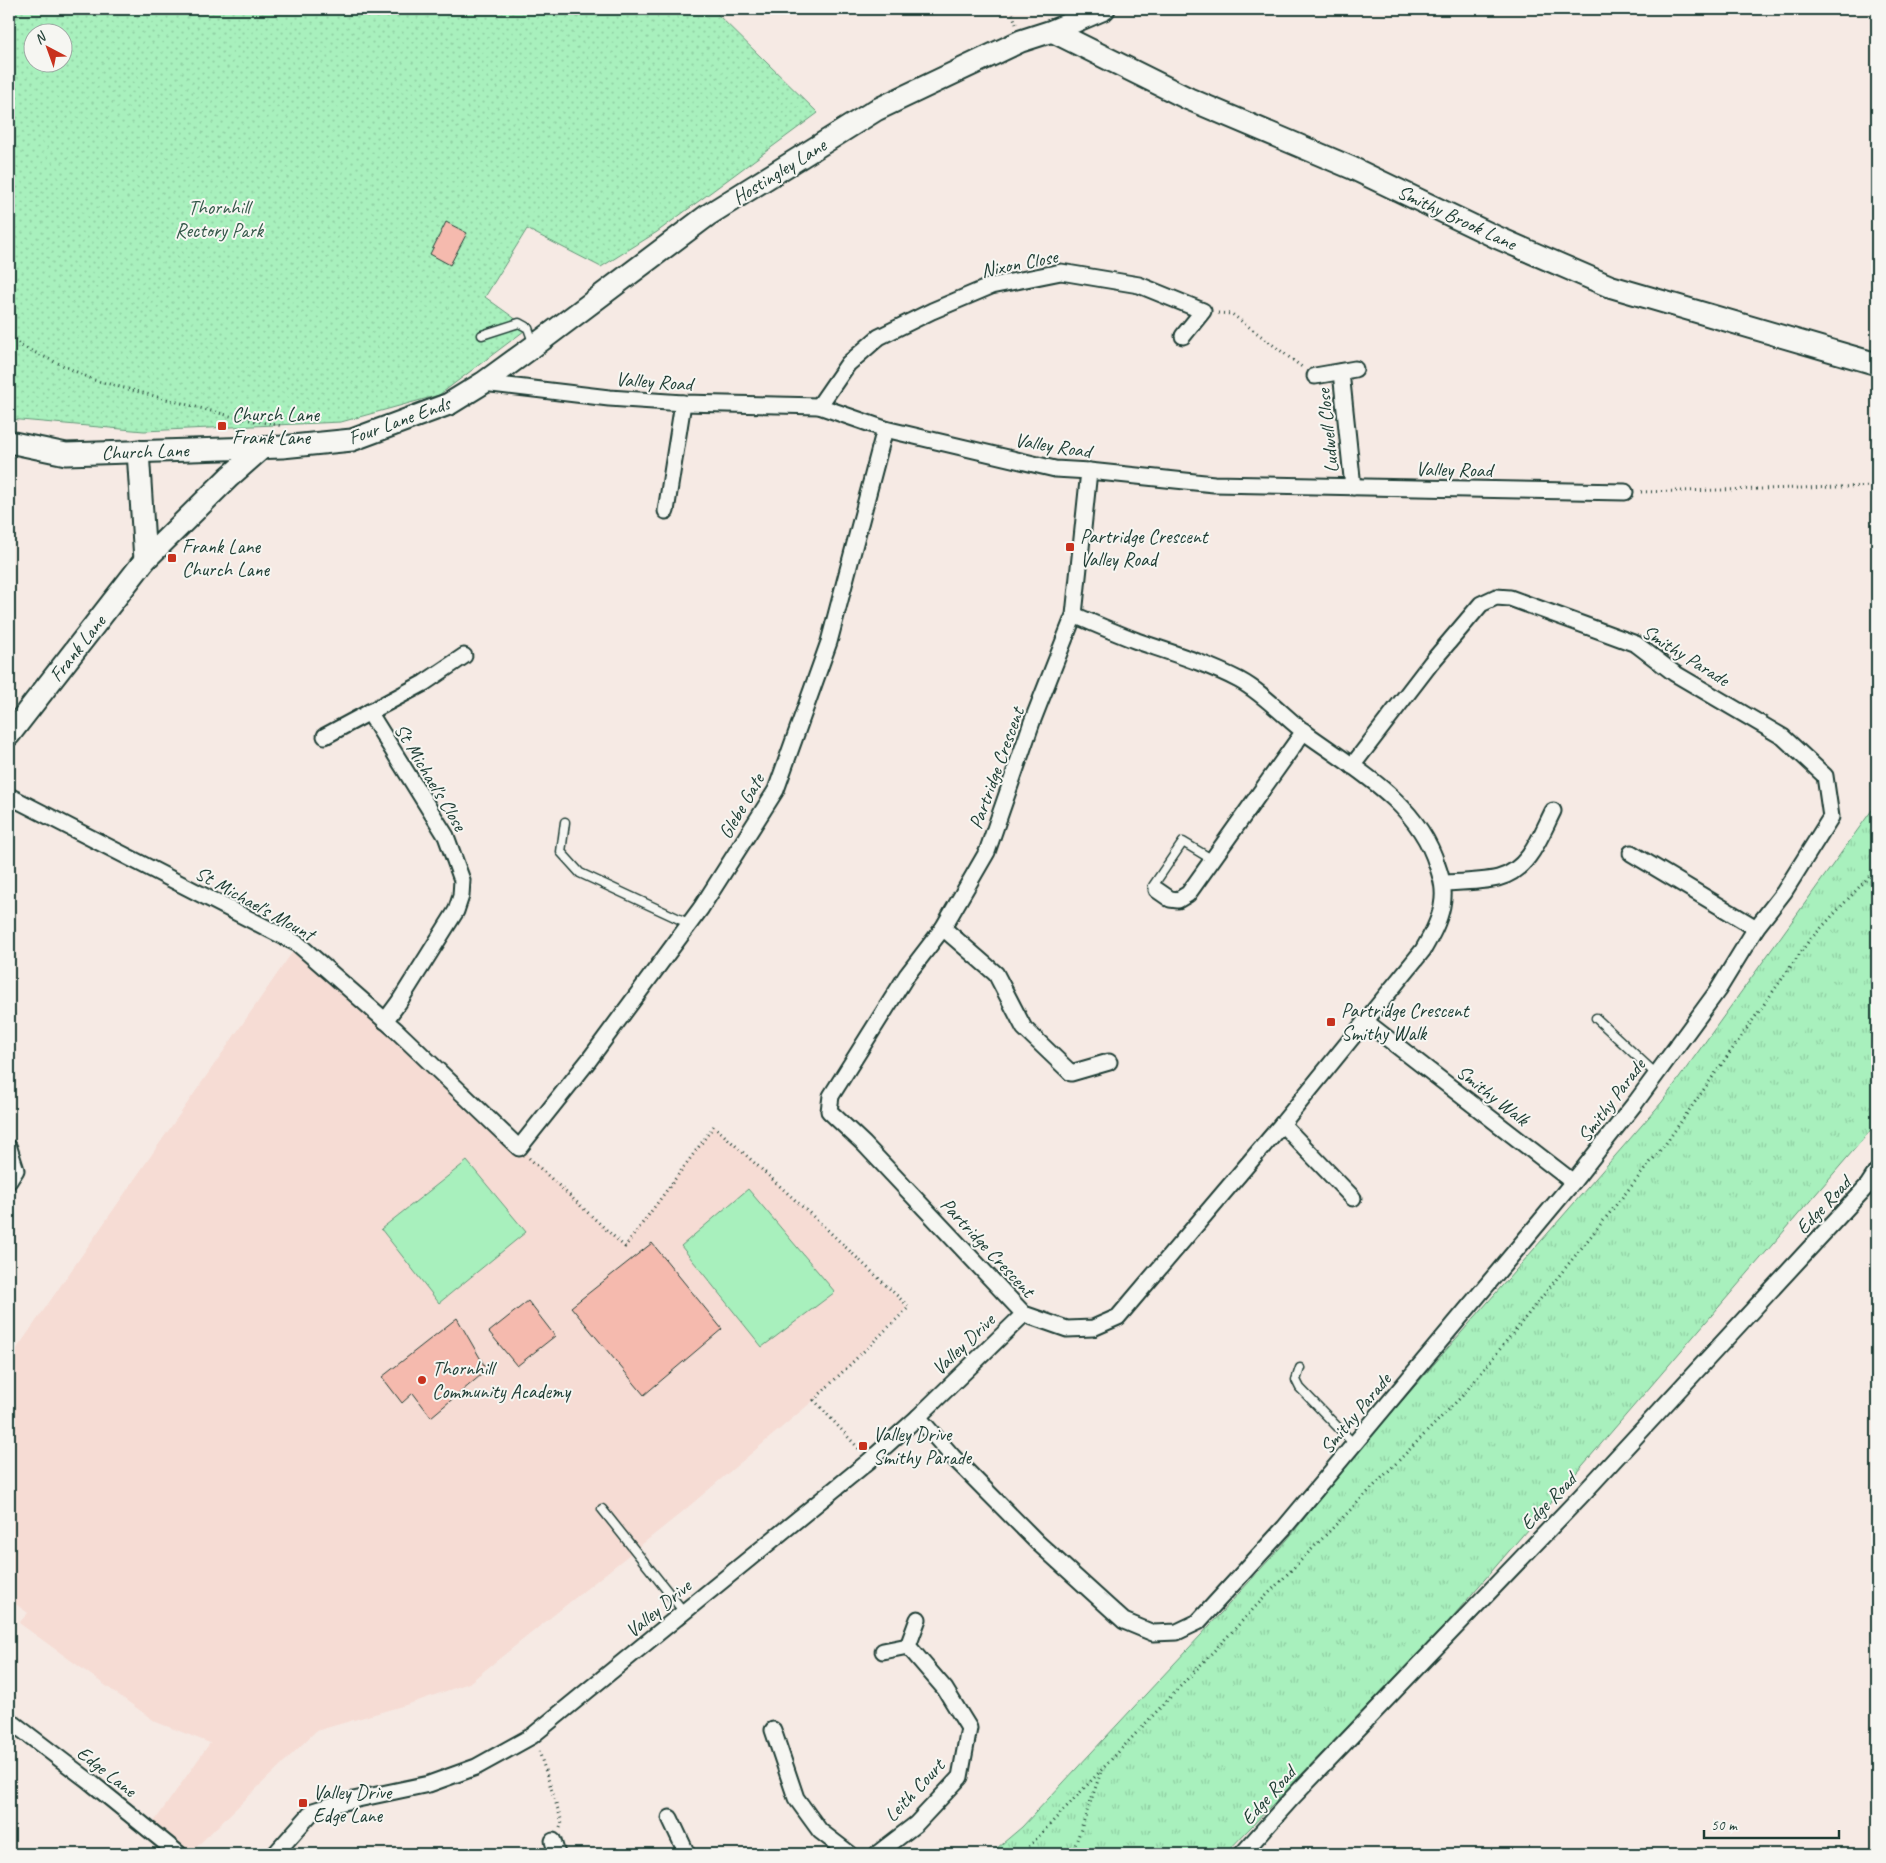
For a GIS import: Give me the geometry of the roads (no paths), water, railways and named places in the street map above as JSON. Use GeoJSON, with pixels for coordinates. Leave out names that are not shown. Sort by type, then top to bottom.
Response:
{"type":"FeatureCollection","features":[{"type":"Feature","properties":{"kind":"street","name":"Hostingley Lane"},"geometry":{"type":"LineString","coordinates":[[483,383],[708,215],[876,110],[1021,41],[1052,31],[1104,9]]}},
{"type":"Feature","properties":{"kind":"street","name":"Smithy Brook Lane"},"geometry":{"type":"LineString","coordinates":[[1052,31],[1188,98],[1359,172],[1496,238],[1609,286],[1877,364]]}},
{"type":"Feature","properties":{"kind":"street","name":"Nixon Close"},"geometry":{"type":"LineString","coordinates":[[819,406],[848,364],[879,336],[991,286],[1061,272],[1139,285],[1203,311],[1184,336]]}},
{"type":"Feature","properties":{"kind":"street","name":"Ludwell Close"},"geometry":{"type":"LineString","coordinates":[[1314,376],[1348,371],[1352,487]]}},
{"type":"Feature","properties":{"kind":"street","name":"Valley Road"},"geometry":{"type":"LineString","coordinates":[[483,383],[609,398],[683,403],[819,406],[885,429],[1055,469],[1214,484],[1625,492]]}},
{"type":"Feature","properties":{"kind":"street","name":"Four Lane Ends"},"geometry":{"type":"LineString","coordinates":[[276,440],[352,440],[449,404],[483,383]]}},
{"type":"Feature","properties":{"kind":"street"},"geometry":{"type":"LineString","coordinates":[[666,511],[683,403]]}},
{"type":"Feature","properties":{"kind":"street","name":"Glebe Gate"},"geometry":{"type":"LineString","coordinates":[[519,1148],[589,1060],[690,924],[776,790],[829,642],[885,429]]}},
{"type":"Feature","properties":{"kind":"street","name":"Church Lane"},"geometry":{"type":"LineString","coordinates":[[9,442],[66,454],[276,440]]}},
{"type":"Feature","properties":{"kind":"street","name":"Frank Lane"},"geometry":{"type":"LineString","coordinates":[[9,735],[145,560],[230,477],[276,440]]}},
{"type":"Feature","properties":{"kind":"street"},"geometry":{"type":"LineString","coordinates":[[138,450],[145,560]]}},
{"type":"Feature","properties":{"kind":"street","name":"Partridge Crescent"},"geometry":{"type":"LineString","coordinates":[[1074,615],[1137,640],[1188,657],[1240,681],[1269,700],[1304,731],[1404,807],[1419,826],[1434,853],[1443,883],[1441,911],[1437,924],[1423,950],[1282,1124],[1118,1318],[1093,1328],[1067,1328],[1024,1314],[864,1144],[829,1111],[831,1096],[907,975],[943,928],[987,852],[1032,722],[1074,615],[1090,471]]}},
{"type":"Feature","properties":{"kind":"street","name":"Smithy Parade"},"geometry":{"type":"LineString","coordinates":[[918,1417],[953,1457],[1037,1542],[1124,1621],[1153,1633],[1177,1632],[1198,1622],[1284,1528],[1573,1182],[1718,990],[1756,928],[1784,892],[1832,816],[1824,776],[1783,737],[1674,673],[1636,644],[1510,598],[1496,597],[1481,604],[1431,663],[1352,766]]}},
{"type":"Feature","properties":{"kind":"street","name":"St Michael's Close"},"geometry":{"type":"LineString","coordinates":[[325,736],[424,683],[464,656]]}},
{"type":"Feature","properties":{"kind":"street","name":"St Michael's Close"},"geometry":{"type":"LineString","coordinates":[[369,712],[446,836],[462,880],[461,896],[456,911],[385,1021]]}},
{"type":"Feature","properties":{"kind":"street"},"geometry":{"type":"LineString","coordinates":[[1157,890],[1170,898],[1178,900],[1184,897],[1213,860],[1304,731]]}},
{"type":"Feature","properties":{"kind":"street","name":"St Michael's Mount"},"geometry":{"type":"LineString","coordinates":[[9,796],[298,944],[385,1021],[519,1148]]}},
{"type":"Feature","properties":{"kind":"street"},"geometry":{"type":"LineString","coordinates":[[1443,883],[1497,878],[1511,873],[1533,851],[1554,811]]}},
{"type":"Feature","properties":{"kind":"street"},"geometry":{"type":"LineString","coordinates":[[1631,853],[1756,928]]}},
{"type":"Feature","properties":{"kind":"street"},"geometry":{"type":"LineString","coordinates":[[943,928],[996,974],[1024,1028],[1071,1072],[1109,1062]]}},
{"type":"Feature","properties":{"kind":"street","name":"Smithy Walk"},"geometry":{"type":"LineString","coordinates":[[1365,1021],[1573,1182]]}},
{"type":"Feature","properties":{"kind":"street"},"geometry":{"type":"LineString","coordinates":[[1282,1124],[1354,1198]]}},
{"type":"Feature","properties":{"kind":"street"},"geometry":{"type":"LineString","coordinates":[[9,1148],[16,1170],[9,1181]]}},
{"type":"Feature","properties":{"kind":"street","name":"Edge Road"},"geometry":{"type":"LineString","coordinates":[[1242,1854],[1292,1798],[1593,1482],[1868,1185],[1877,1171]]}},
{"type":"Feature","properties":{"kind":"street","name":"Valley Drive"},"geometry":{"type":"LineString","coordinates":[[275,1854],[313,1811],[338,1803],[429,1784],[476,1768],[532,1736],[869,1461],[918,1417],[1024,1314]]}},
{"type":"Feature","properties":{"kind":"street"},"geometry":{"type":"LineString","coordinates":[[883,1651],[908,1646],[918,1619]]}},
{"type":"Feature","properties":{"kind":"street","name":"Leith Court"},"geometry":{"type":"LineString","coordinates":[[877,1854],[916,1824],[960,1777],[969,1728],[945,1689],[908,1646]]}},
{"type":"Feature","properties":{"kind":"street","name":"Edge Lane"},"geometry":{"type":"LineString","coordinates":[[9,1720],[89,1781],[179,1854]]}},
{"type":"Feature","properties":{"kind":"street"},"geometry":{"type":"LineString","coordinates":[[773,1730],[796,1798],[820,1831],[850,1854]]}},
{"type":"Feature","properties":{"kind":"street"},"geometry":{"type":"LineString","coordinates":[[670,1818],[687,1854]]}},
{"type":"Feature","properties":{"kind":"lane"},"geometry":{"type":"LineString","coordinates":[[482,335],[519,323],[528,328],[534,346]]}},
{"type":"Feature","properties":{"kind":"lane"},"geometry":{"type":"LineString","coordinates":[[565,822],[560,852],[580,873],[690,924]]}},
{"type":"Feature","properties":{"kind":"lane"},"geometry":{"type":"LineString","coordinates":[[1157,890],[1153,886],[1183,842],[1213,860]]}},
{"type":"Feature","properties":{"kind":"lane"},"geometry":{"type":"LineString","coordinates":[[1596,1018],[1656,1074]]}},
{"type":"Feature","properties":{"kind":"lane"},"geometry":{"type":"LineString","coordinates":[[1300,1368],[1296,1380],[1300,1388],[1354,1444]]}},
{"type":"Feature","properties":{"kind":"lane"},"geometry":{"type":"LineString","coordinates":[[602,1509],[684,1612]]}},
{"type":"Feature","properties":{"kind":"place","name":"Church Lane Frank Lane"},"geometry":{"type":"Point","coordinates":[222,426]}},
{"type":"Feature","properties":{"kind":"place","name":"Partridge Crescent Valley Road"},"geometry":{"type":"Point","coordinates":[1070,547]}},
{"type":"Feature","properties":{"kind":"place","name":"Frank Lane Church Lane"},"geometry":{"type":"Point","coordinates":[172,558]}},
{"type":"Feature","properties":{"kind":"place","name":"Partridge Crescent Smithy Walk"},"geometry":{"type":"Point","coordinates":[1331,1022]}},
{"type":"Feature","properties":{"kind":"place","name":"Thornhill Community Academy"},"geometry":{"type":"Point","coordinates":[422,1380]}},
{"type":"Feature","properties":{"kind":"place","name":"Valley Drive Smithy Parade"},"geometry":{"type":"Point","coordinates":[863,1446]}},
{"type":"Feature","properties":{"kind":"place","name":"Valley Drive Edge Lane"},"geometry":{"type":"Point","coordinates":[303,1803]}},
{"type":"Feature","properties":{"kind":"park label","name":"Thornhill Rectory Park"},"geometry":{"type":"Point","coordinates":[219,218]}}]}
